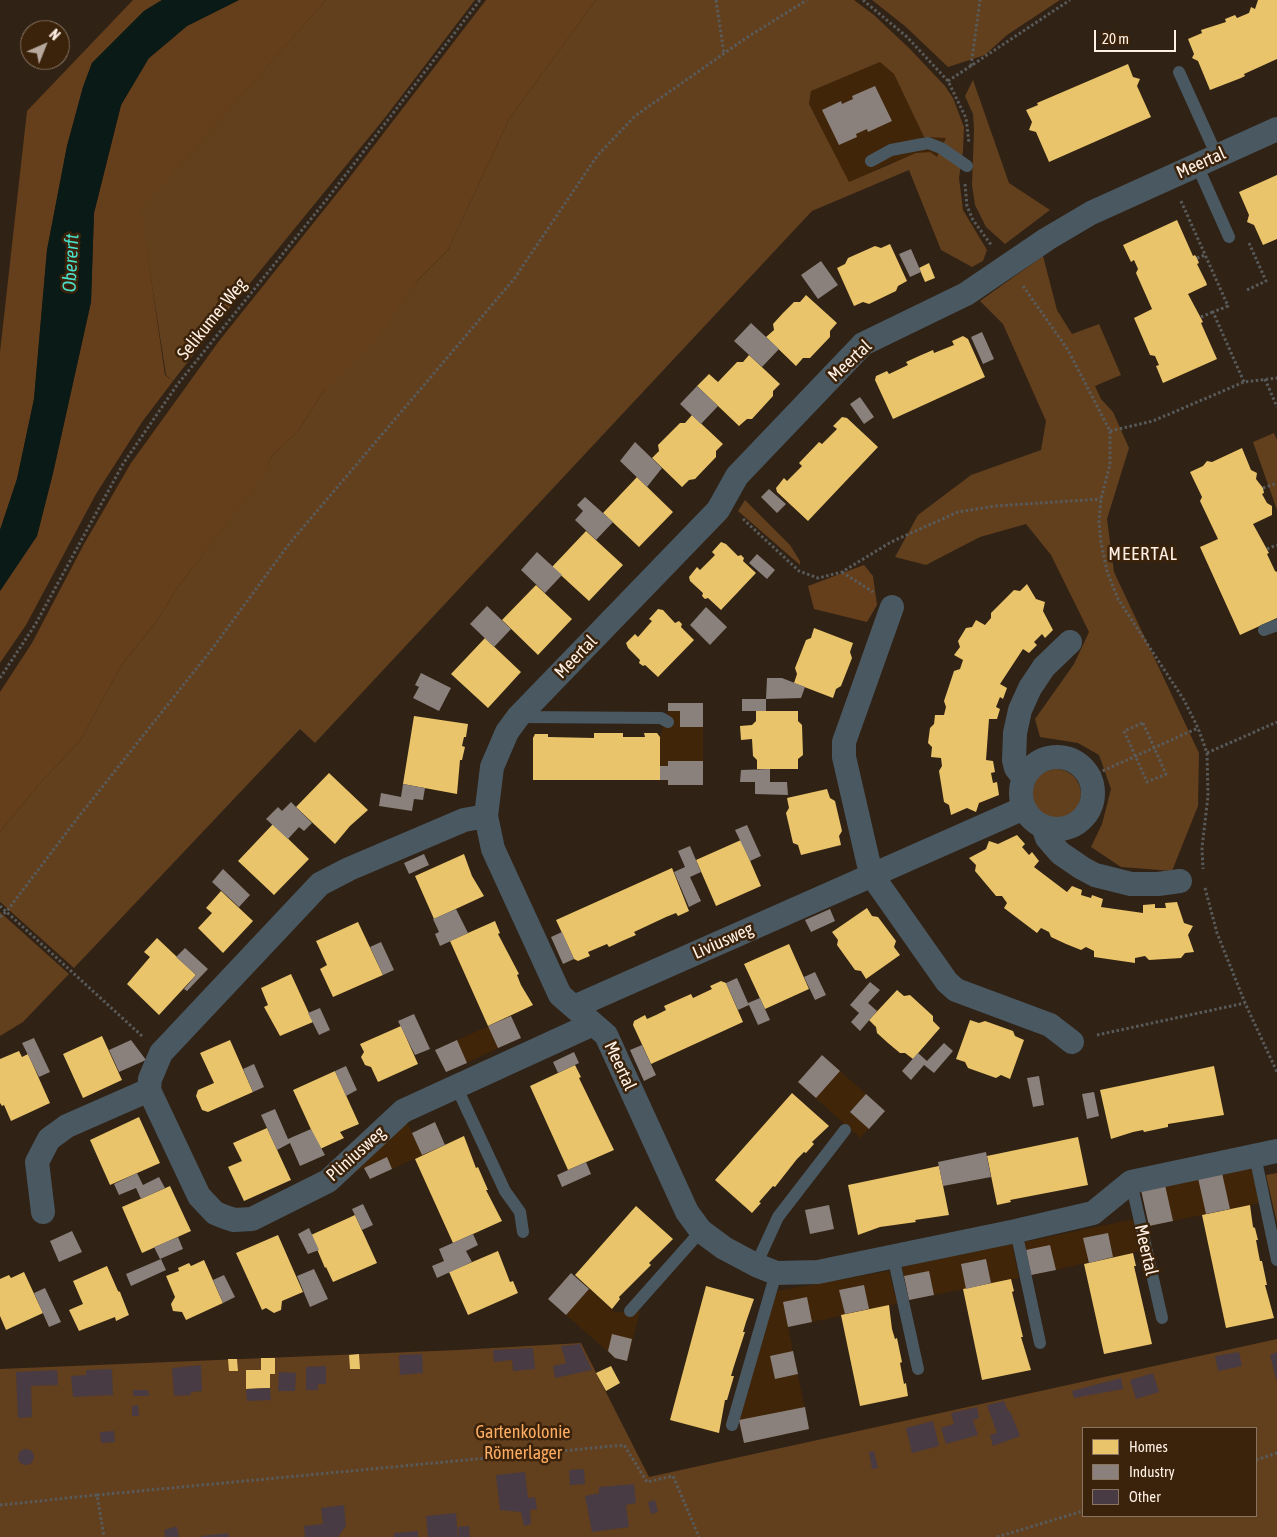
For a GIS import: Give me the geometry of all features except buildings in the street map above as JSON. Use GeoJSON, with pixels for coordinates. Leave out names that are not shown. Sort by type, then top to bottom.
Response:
{"type":"FeatureCollection","features":[{"type":"Feature","properties":{"kind":"street","name":"Meertal"},"geometry":{"type":"LineString","coordinates":[[1266,1153],[1131,1182],[1093,1213],[1016,1231],[818,1272],[766,1269],[724,1248],[702,1231],[687,1212],[606,1035],[560,996],[493,849],[486,816],[492,766],[508,732],[518,717],[718,510],[737,476],[863,344],[966,294],[1047,239],[1092,213],[1277,129]]}},
{"type":"Feature","properties":{"kind":"street"},"geometry":{"type":"LineString","coordinates":[[892,607],[844,742],[844,757],[871,874],[947,982],[956,990],[1050,1025],[1072,1042]]}},
{"type":"Feature","properties":{"kind":"street"},"geometry":{"type":"LineString","coordinates":[[1024,778],[1016,768],[1014,760],[1015,733],[1020,710],[1030,688],[1044,667],[1070,642]]}},
{"type":"Feature","properties":{"kind":"street"},"geometry":{"type":"LineString","coordinates":[[1055,757],[1071,760],[1085,771],[1089,777],[1093,794],[1092,802],[1082,818],[1076,823],[1060,829],[1043,826],[1032,818],[1024,808],[1021,793],[1024,778],[1034,765],[1055,757]]}},
{"type":"Feature","properties":{"kind":"street","name":"Liviusweg"},"geometry":{"type":"LineString","coordinates":[[574,1007],[871,874],[1024,808]]}},
{"type":"Feature","properties":{"kind":"street"},"geometry":{"type":"LineString","coordinates":[[43,1212],[37,1162],[41,1151],[49,1140],[67,1126],[149,1090],[150,1079],[161,1053],[320,884],[349,868],[464,820],[486,816]]}},
{"type":"Feature","properties":{"kind":"street"},"geometry":{"type":"LineString","coordinates":[[1043,826],[1047,838],[1060,853],[1082,868],[1095,874],[1131,884],[1158,884],[1180,881]]}},
{"type":"Feature","properties":{"kind":"street","name":"Pliniusweg"},"geometry":{"type":"LineString","coordinates":[[149,1090],[199,1196],[215,1213],[240,1220],[252,1219],[328,1181],[403,1111],[593,1024]]}},
{"type":"Feature","properties":{"kind":"lane"},"geometry":{"type":"LineString","coordinates":[[1179,72],[1229,237]]}},
{"type":"Feature","properties":{"kind":"lane"},"geometry":{"type":"LineString","coordinates":[[871,161],[891,150],[928,143],[942,148],[967,166]]}},
{"type":"Feature","properties":{"kind":"lane"},"geometry":{"type":"LineString","coordinates":[[1264,630],[1277,625]]}},
{"type":"Feature","properties":{"kind":"lane"},"geometry":{"type":"LineString","coordinates":[[518,717],[661,718],[668,722]]}},
{"type":"Feature","properties":{"kind":"lane"},"geometry":{"type":"LineString","coordinates":[[456,1086],[505,1191],[520,1212],[523,1232]]}},
{"type":"Feature","properties":{"kind":"lane"},"geometry":{"type":"LineString","coordinates":[[732,1424],[778,1217],[845,1130]]}},
{"type":"Feature","properties":{"kind":"lane","name":"Meertal"},"geometry":{"type":"LineString","coordinates":[[1266,1153],[1277,1260]]}},
{"type":"Feature","properties":{"kind":"lane","name":"Meertal"},"geometry":{"type":"LineString","coordinates":[[1131,1182],[1162,1318]]}},
{"type":"Feature","properties":{"kind":"lane"},"geometry":{"type":"LineString","coordinates":[[630,1311],[702,1231]]}},
{"type":"Feature","properties":{"kind":"lane"},"geometry":{"type":"LineString","coordinates":[[1016,1231],[1040,1343]]}},
{"type":"Feature","properties":{"kind":"lane"},"geometry":{"type":"LineString","coordinates":[[893,1256],[918,1369]]}},
{"type":"Feature","properties":{"kind":"path","name":"Selikumer Weg"},"geometry":{"type":"LineString","coordinates":[[0,678],[35,625],[123,464],[177,385],[328,199],[480,0]]}},
{"type":"Feature","properties":{"kind":"path"},"geometry":{"type":"LineString","coordinates":[[716,0],[724,54]]}},
{"type":"Feature","properties":{"kind":"path"},"geometry":{"type":"LineString","coordinates":[[0,917],[7,911],[76,820],[212,649],[289,544],[514,279],[596,156],[635,116],[724,54],[807,0]]}},
{"type":"Feature","properties":{"kind":"path"},"geometry":{"type":"LineString","coordinates":[[863,0],[907,37],[948,81],[966,118],[969,139],[965,188],[970,213],[1055,329],[1110,431],[1110,464],[1101,499],[1101,542],[1107,570],[1118,599],[1170,677],[1198,728],[1206,753],[1208,782],[1202,848],[1203,871]]}},
{"type":"Feature","properties":{"kind":"path"},"geometry":{"type":"LineString","coordinates":[[971,66],[980,0]]}},
{"type":"Feature","properties":{"kind":"path"},"geometry":{"type":"LineString","coordinates":[[948,81],[1070,0]]}},
{"type":"Feature","properties":{"kind":"path"},"geometry":{"type":"LineString","coordinates":[[1170,177],[1228,306],[1201,317]]}},
{"type":"Feature","properties":{"kind":"path"},"geometry":{"type":"LineString","coordinates":[[1197,258],[1205,255]]}},
{"type":"Feature","properties":{"kind":"path"},"geometry":{"type":"LineString","coordinates":[[1213,312],[1244,382]]}},
{"type":"Feature","properties":{"kind":"path"},"geometry":{"type":"LineString","coordinates":[[1110,431],[1153,421],[1244,382],[1277,378]]}},
{"type":"Feature","properties":{"kind":"path"},"geometry":{"type":"LineString","coordinates":[[1265,379],[1277,407]]}},
{"type":"Feature","properties":{"kind":"path"},"geometry":{"type":"LineString","coordinates":[[1262,488],[1277,483]]}},
{"type":"Feature","properties":{"kind":"path"},"geometry":{"type":"LineString","coordinates":[[722,500],[804,574],[818,578],[842,572],[891,542],[958,512],[995,506],[1101,499]]}},
{"type":"Feature","properties":{"kind":"path"},"geometry":{"type":"LineString","coordinates":[[1267,549],[1277,545]]}},
{"type":"Feature","properties":{"kind":"path"},"geometry":{"type":"LineString","coordinates":[[842,572],[892,607]]}},
{"type":"Feature","properties":{"kind":"path"},"geometry":{"type":"LineString","coordinates":[[1206,753],[1277,722]]}},
{"type":"Feature","properties":{"kind":"path"},"geometry":{"type":"LineString","coordinates":[[1142,723],[1154,748],[1166,774],[1147,782],[1124,732],[1142,723]]}},
{"type":"Feature","properties":{"kind":"path"},"geometry":{"type":"LineString","coordinates":[[1089,777],[1198,728]]}},
{"type":"Feature","properties":{"kind":"path"},"geometry":{"type":"LineString","coordinates":[[1205,886],[1217,933],[1245,1003],[1277,1072]]}},
{"type":"Feature","properties":{"kind":"path"},"geometry":{"type":"LineString","coordinates":[[0,906],[161,1053]]}},
{"type":"Feature","properties":{"kind":"path"},"geometry":{"type":"LineString","coordinates":[[1072,1042],[1245,1003]]}},
{"type":"Feature","properties":{"kind":"path"},"geometry":{"type":"LineString","coordinates":[[0,1505],[624,1445],[647,1482],[673,1476],[699,1537]]}},
{"type":"Feature","properties":{"kind":"path"},"geometry":{"type":"LineString","coordinates":[[1257,1460],[1277,1453]]}},
{"type":"Feature","properties":{"kind":"path"},"geometry":{"type":"LineString","coordinates":[[97,1495],[104,1537]]}},
{"type":"Feature","properties":{"kind":"path"},"geometry":{"type":"LineString","coordinates":[[997,1537],[1082,1511]]}},
{"type":"Feature","properties":{"kind":"shaded area"},"geometry":{"type":"Polygon","coordinates":[[[133,0],[162,0],[144,11],[92,63],[83,87],[67,146],[47,250],[34,399],[17,479],[0,530],[0,352],[27,111],[66,70],[70,70],[70,66],[133,0]]]}},
{"type":"Feature","properties":{"kind":"shaded area"},"geometry":{"type":"Polygon","coordinates":[[[239,0],[326,0],[141,209],[165,375],[173,381],[142,422],[96,494],[26,625],[0,663],[0,591],[37,536],[53,473],[91,302],[94,213],[121,105],[148,59],[187,26],[239,0]]]}},
{"type":"Feature","properties":{"kind":"shaded area"},"geometry":{"type":"Polygon","coordinates":[[[486,0],[596,0],[509,119],[448,250],[419,279],[372,344],[323,392],[298,431],[272,456],[263,476],[178,587],[156,622],[122,664],[80,741],[41,782],[0,832],[0,692],[32,643],[84,544],[131,463],[219,341],[343,186],[486,0]]]}},
{"type":"Feature","properties":{"kind":"shaded area"},"geometry":{"type":"Polygon","coordinates":[[[880,62],[894,74],[924,137],[946,138],[937,157],[892,162],[849,183],[809,104],[811,91],[880,62]]]}},
{"type":"Feature","properties":{"kind":"shaded area"},"geometry":{"type":"Polygon","coordinates":[[[864,565],[873,576],[877,605],[867,622],[814,609],[808,586],[864,565]]]}},
{"type":"Feature","properties":{"kind":"shaded area"},"geometry":{"type":"Polygon","coordinates":[[[668,703],[703,703],[703,785],[660,780],[660,737],[668,711],[668,703]]]}},
{"type":"Feature","properties":{"kind":"shaded area"},"geometry":{"type":"Polygon","coordinates":[[[511,1016],[521,1038],[446,1072],[435,1050],[511,1016]]]}},
{"type":"Feature","properties":{"kind":"shaded area"},"geometry":{"type":"Polygon","coordinates":[[[822,1055],[885,1111],[860,1138],[798,1082],[822,1055]]]}},
{"type":"Feature","properties":{"kind":"shaded area"},"geometry":{"type":"Polygon","coordinates":[[[407,1121],[412,1133],[435,1122],[445,1145],[370,1179],[364,1168],[352,1173],[407,1121]]]}},
{"type":"Feature","properties":{"kind":"shaded area"},"geometry":{"type":"Polygon","coordinates":[[[1252,1167],[1260,1203],[1149,1226],[1141,1190],[1252,1167]]]}},
{"type":"Feature","properties":{"kind":"shaded area"},"geometry":{"type":"Polygon","coordinates":[[[1134,1219],[1141,1251],[1031,1275],[1024,1242],[1134,1219]]]}},
{"type":"Feature","properties":{"kind":"shaded area"},"geometry":{"type":"Polygon","coordinates":[[[1012,1244],[1019,1278],[909,1300],[902,1267],[1012,1244]]]}},
{"type":"Feature","properties":{"kind":"shaded area"},"geometry":{"type":"Polygon","coordinates":[[[889,1271],[897,1304],[788,1327],[809,1429],[744,1443],[739,1420],[777,1291],[889,1271]]]}},
{"type":"Feature","properties":{"kind":"shaded area"},"geometry":{"type":"Polygon","coordinates":[[[571,1273],[615,1312],[640,1311],[627,1361],[615,1358],[548,1299],[571,1273]]]}},
{"type":"Feature","properties":{"kind":"green space"},"geometry":{"type":"Polygon","coordinates":[[[326,0],[475,0],[384,119],[229,309],[173,381],[166,375],[140,209],[326,0]]]}},
{"type":"Feature","properties":{"kind":"green space"},"geometry":{"type":"Polygon","coordinates":[[[596,0],[854,0],[874,15],[910,49],[945,86],[953,98],[964,127],[959,178],[963,210],[987,250],[983,261],[972,267],[941,250],[909,170],[812,211],[315,743],[300,729],[74,968],[0,902],[0,832],[41,782],[80,741],[122,664],[156,622],[178,587],[262,476],[272,456],[298,431],[323,392],[386,323],[419,279],[448,250],[509,119],[596,0]],[[880,62],[811,91],[809,104],[849,182],[916,153],[930,152],[937,157],[946,138],[924,137],[894,74],[880,62]]]}},
{"type":"Feature","properties":{"kind":"green space"},"geometry":{"type":"Polygon","coordinates":[[[872,0],[1060,0],[1007,35],[985,55],[948,67],[906,27],[872,0]]]}},
{"type":"Feature","properties":{"kind":"green space"},"geometry":{"type":"Polygon","coordinates":[[[973,80],[1009,183],[1050,210],[1005,244],[986,227],[975,205],[972,185],[973,114],[965,96],[973,80]]]}},
{"type":"Feature","properties":{"kind":"green space"},"geometry":{"type":"Polygon","coordinates":[[[1043,256],[1057,310],[1072,334],[1099,324],[1121,375],[1095,386],[1101,399],[1113,412],[1129,448],[1107,519],[1114,572],[1199,753],[1198,806],[1172,871],[1121,867],[1091,847],[1102,824],[1111,789],[1099,755],[1078,743],[1040,737],[1035,719],[1074,664],[1089,632],[1051,555],[1026,524],[980,537],[926,565],[895,557],[918,515],[971,475],[1041,450],[1046,421],[1003,324],[980,301],[1043,256]]]}},
{"type":"Feature","properties":{"kind":"green space"},"geometry":{"type":"Polygon","coordinates":[[[1274,433],[1277,440],[1277,510],[1253,442],[1274,433]]]}},
{"type":"Feature","properties":{"kind":"green space"},"geometry":{"type":"Polygon","coordinates":[[[745,500],[790,545],[800,561],[800,565],[738,511],[745,500]]]}},
{"type":"Feature","properties":{"kind":"green space"},"geometry":{"type":"Polygon","coordinates":[[[1056,769],[1065,771],[1076,780],[1081,794],[1079,803],[1070,814],[1056,819],[1047,817],[1036,808],[1031,794],[1033,785],[1042,774],[1056,769]]]}},
{"type":"Feature","properties":{"kind":"green space"},"geometry":{"type":"Polygon","coordinates":[[[0,912],[69,974],[23,1022],[0,1036],[0,912]]]}},
{"type":"Feature","properties":{"kind":"green space"},"geometry":{"type":"Polygon","coordinates":[[[1277,1173],[1277,1223],[1266,1175],[1277,1173]]]}},
{"type":"Feature","properties":{"kind":"green space","name":"Gartenkolonie Römerlager"},"geometry":{"type":"Polygon","coordinates":[[[1277,1339],[1277,1537],[0,1537],[0,1369],[581,1343],[649,1477],[1277,1339]]]}},
{"type":"Feature","properties":{"kind":"water","name":"Obererft"},"geometry":{"type":"Polygon","coordinates":[[[162,0],[239,0],[187,26],[149,58],[121,105],[94,213],[91,302],[53,473],[37,536],[0,591],[0,530],[17,479],[34,399],[47,250],[67,146],[83,87],[92,63],[144,11],[162,0]]]}},
{"type":"Feature","properties":{"kind":"district","name":"MEERTAL"},"geometry":{"type":"Point","coordinates":[1143,554]}}]}
